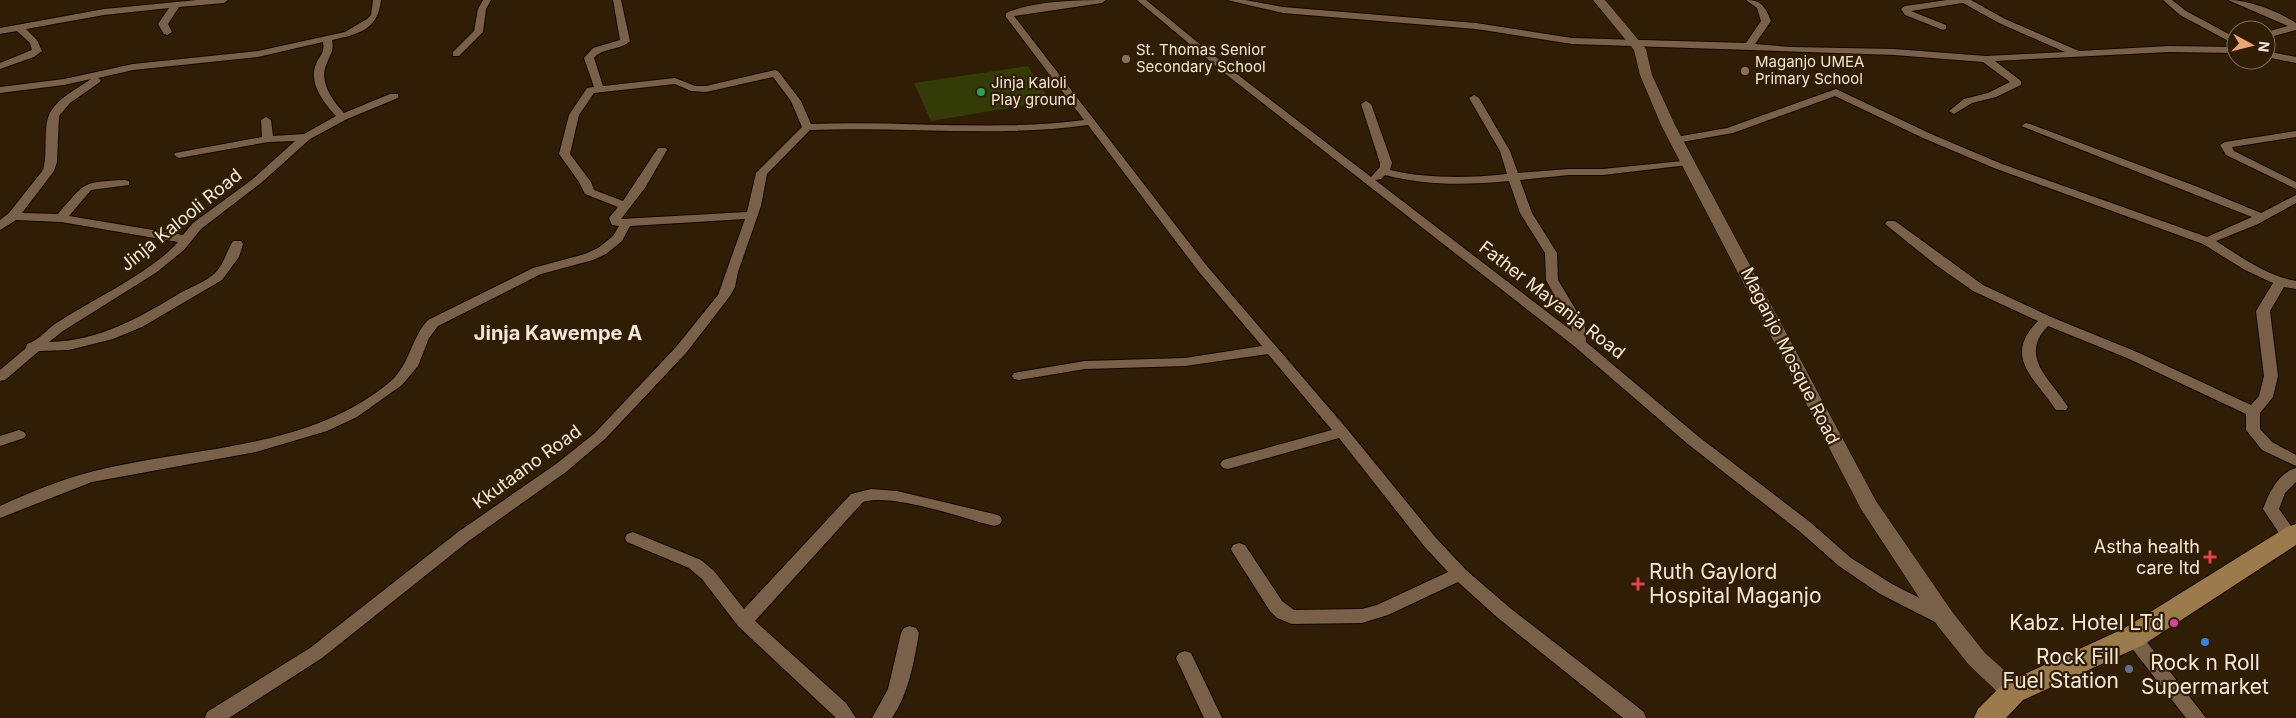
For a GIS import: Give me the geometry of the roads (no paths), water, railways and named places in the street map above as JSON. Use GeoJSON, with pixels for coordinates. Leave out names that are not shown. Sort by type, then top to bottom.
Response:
{"type":"FeatureCollection","features":[{"type":"Feature","properties":{"kind":"main road"},"geometry":{"type":"LineString","coordinates":[[1988,718],[2013,692],[2133,637],[2293,534]]}},
{"type":"Feature","properties":{"kind":"street"},"geometry":{"type":"LineString","coordinates":[[0,31],[129,4],[175,6],[224,0]]}},
{"type":"Feature","properties":{"kind":"street"},"geometry":{"type":"LineString","coordinates":[[0,90],[103,76],[133,67],[258,54],[327,38],[363,27],[375,15],[377,0]]}},
{"type":"Feature","properties":{"kind":"street"},"geometry":{"type":"LineString","coordinates":[[456,54],[478,32],[482,9],[487,0]]}},
{"type":"Feature","properties":{"kind":"street"},"geometry":{"type":"LineString","coordinates":[[599,88],[589,58],[590,55],[600,48],[620,44],[625,41],[617,0]]}},
{"type":"Feature","properties":{"kind":"street"},"geometry":{"type":"LineString","coordinates":[[1102,0],[1009,15],[1019,31],[1203,269],[1342,432],[1430,542],[1460,574],[1547,649],[1637,718]]}},
{"type":"Feature","properties":{"kind":"street","name":"Father Mayanja Road"},"geometry":{"type":"LineString","coordinates":[[1141,0],[1196,46],[1578,344],[1694,441],[1804,526],[1845,562],[1886,589],[1946,619]]}},
{"type":"Feature","properties":{"kind":"street"},"geometry":{"type":"LineString","coordinates":[[1231,0],[1283,10],[1476,26],[1572,42],[1749,46],[1792,50],[1894,52],[1986,59],[2080,55],[2226,45]]}},
{"type":"Feature","properties":{"kind":"street","name":"Maganjo Mosque Road"},"geometry":{"type":"LineString","coordinates":[[1599,0],[1640,49],[1646,75],[1655,98],[1863,496],[1946,619],[1977,659],[2013,692]]}},
{"type":"Feature","properties":{"kind":"street"},"geometry":{"type":"LineString","coordinates":[[1749,46],[1766,21],[1761,7],[1750,0]]}},
{"type":"Feature","properties":{"kind":"street"},"geometry":{"type":"LineString","coordinates":[[1944,27],[1908,13],[1905,9],[1964,0],[2002,21],[2080,55]]}},
{"type":"Feature","properties":{"kind":"street"},"geometry":{"type":"LineString","coordinates":[[2167,0],[2183,13],[2226,38]]}},
{"type":"Feature","properties":{"kind":"street"},"geometry":{"type":"LineString","coordinates":[[2232,0],[2284,19],[2296,27],[2276,32]]}},
{"type":"Feature","properties":{"kind":"street"},"geometry":{"type":"LineString","coordinates":[[167,32],[163,24],[175,6]]}},
{"type":"Feature","properties":{"kind":"street"},"geometry":{"type":"LineString","coordinates":[[0,66],[37,51],[34,42],[20,28]]}},
{"type":"Feature","properties":{"kind":"street"},"geometry":{"type":"LineString","coordinates":[[327,38],[329,50],[319,70],[321,83],[331,106],[343,117],[394,96]]}},
{"type":"Feature","properties":{"kind":"street"},"geometry":{"type":"LineString","coordinates":[[2276,56],[2296,60]]}},
{"type":"Feature","properties":{"kind":"street"},"geometry":{"type":"LineString","coordinates":[[1954,111],[1968,101],[1992,95],[2018,83],[2014,78],[1986,59]]}},
{"type":"Feature","properties":{"kind":"street"},"geometry":{"type":"LineString","coordinates":[[625,206],[589,192],[585,182],[564,154],[574,116],[589,92],[599,88],[682,81],[690,88],[704,89],[775,73],[796,101],[806,127],[882,125],[1008,128],[1056,127],[1090,122]]}},
{"type":"Feature","properties":{"kind":"street"},"geometry":{"type":"LineString","coordinates":[[0,226],[14,216],[48,171],[51,162],[54,116],[66,101],[103,76]]}},
{"type":"Feature","properties":{"kind":"street"},"geometry":{"type":"LineString","coordinates":[[1676,140],[1729,131],[1836,92],[1927,136],[1998,166],[2207,241],[2238,262],[2280,282],[2296,285]]}},
{"type":"Feature","properties":{"kind":"street"},"geometry":{"type":"LineString","coordinates":[[1474,98],[1505,151],[1526,213],[1551,254],[1552,280],[1578,325],[1578,344]]}},
{"type":"Feature","properties":{"kind":"street"},"geometry":{"type":"LineString","coordinates":[[1366,104],[1386,163],[1383,171],[1372,183]]}},
{"type":"Feature","properties":{"kind":"street","name":"Jinja Kalooli Road"},"geometry":{"type":"LineString","coordinates":[[0,377],[32,347],[58,328],[153,269],[180,247],[184,239],[196,226],[256,181],[306,138],[343,117]]}},
{"type":"Feature","properties":{"kind":"street"},"geometry":{"type":"LineString","coordinates":[[266,120],[268,139]]}},
{"type":"Feature","properties":{"kind":"street"},"geometry":{"type":"LineString","coordinates":[[2026,126],[2194,188],[2261,217]]}},
{"type":"Feature","properties":{"kind":"street","name":"Kkutaano Road"},"geometry":{"type":"LineString","coordinates":[[214,718],[316,654],[464,536],[517,497],[561,468],[600,436],[680,350],[724,296],[729,287],[736,259],[752,214],[762,173],[803,133],[806,127]]}},
{"type":"Feature","properties":{"kind":"street"},"geometry":{"type":"LineString","coordinates":[[2296,134],[2225,145],[2230,153],[2296,186]]}},
{"type":"Feature","properties":{"kind":"street"},"geometry":{"type":"LineString","coordinates":[[179,155],[268,139],[306,138]]}},
{"type":"Feature","properties":{"kind":"street"},"geometry":{"type":"LineString","coordinates":[[662,150],[639,188],[615,220],[626,223],[752,214]]}},
{"type":"Feature","properties":{"kind":"street"},"geometry":{"type":"LineString","coordinates":[[1383,171],[1410,178],[1440,181],[1472,181],[1570,172],[1603,172],[1688,162]]}},
{"type":"Feature","properties":{"kind":"street"},"geometry":{"type":"LineString","coordinates":[[61,218],[87,188],[93,185],[124,183]]}},
{"type":"Feature","properties":{"kind":"street"},"geometry":{"type":"LineString","coordinates":[[2207,241],[2261,217],[2296,198]]}},
{"type":"Feature","properties":{"kind":"street"},"geometry":{"type":"LineString","coordinates":[[14,216],[61,218],[184,239]]}},
{"type":"Feature","properties":{"kind":"street"},"geometry":{"type":"LineString","coordinates":[[0,512],[79,480],[120,470],[266,446],[345,418],[383,394],[411,367],[425,330],[433,323],[537,271],[589,257],[602,251],[618,238],[626,223]]}},
{"type":"Feature","properties":{"kind":"street"},"geometry":{"type":"LineString","coordinates":[[1891,224],[1940,262],[1978,288],[2046,320],[2132,355],[2252,412]]}},
{"type":"Feature","properties":{"kind":"street"},"geometry":{"type":"LineString","coordinates":[[32,347],[76,345],[108,336],[137,324],[218,278],[233,257],[236,244]]}},
{"type":"Feature","properties":{"kind":"street"},"geometry":{"type":"LineString","coordinates":[[2280,282],[2264,311],[2262,322],[2271,376],[2266,397],[2252,412],[2252,430],[2259,440],[2296,461]]}},
{"type":"Feature","properties":{"kind":"street"},"geometry":{"type":"LineString","coordinates":[[2046,320],[2032,333],[2029,341],[2029,359],[2040,381],[2061,407]]}},
{"type":"Feature","properties":{"kind":"street"},"geometry":{"type":"LineString","coordinates":[[1020,376],[1084,365],[1185,362],[1272,349]]}},
{"type":"Feature","properties":{"kind":"street"},"geometry":{"type":"LineString","coordinates":[[1228,464],[1342,432]]}},
{"type":"Feature","properties":{"kind":"street"},"geometry":{"type":"LineString","coordinates":[[0,441],[19,435]]}},
{"type":"Feature","properties":{"kind":"street"},"geometry":{"type":"LineString","coordinates":[[2293,534],[2271,509],[2278,490],[2296,474]]}},
{"type":"Feature","properties":{"kind":"street"},"geometry":{"type":"LineString","coordinates":[[744,621],[857,498],[871,494],[897,496],[994,520]]}},
{"type":"Feature","properties":{"kind":"street"},"geometry":{"type":"LineString","coordinates":[[633,538],[695,564],[708,575],[744,621],[839,708],[847,718]]}},
{"type":"Feature","properties":{"kind":"street"},"geometry":{"type":"LineString","coordinates":[[1239,549],[1276,606],[1283,613],[1292,617],[1362,616],[1382,610],[1460,574]]}},
{"type":"Feature","properties":{"kind":"street"},"geometry":{"type":"LineString","coordinates":[[881,718],[893,704],[898,690],[910,633]]}},
{"type":"Feature","properties":{"kind":"street"},"geometry":{"type":"LineString","coordinates":[[2133,637],[2144,654],[2197,718]]}},
{"type":"Feature","properties":{"kind":"street"},"geometry":{"type":"LineString","coordinates":[[1185,658],[1214,718]]}},
{"type":"Feature","properties":{"kind":"place","name":"St. Thomas Senior Secondary School"},"geometry":{"type":"Point","coordinates":[1126,59]}},
{"type":"Feature","properties":{"kind":"place","name":"Maganjo UMEA Primary School"},"geometry":{"type":"Point","coordinates":[1745,71]}},
{"type":"Feature","properties":{"kind":"place","name":"Jinja Kaloli Play ground"},"geometry":{"type":"Point","coordinates":[981,92]}},
{"type":"Feature","properties":{"kind":"place","name":"Astha health care ltd"},"geometry":{"type":"Point","coordinates":[2210,557]}},
{"type":"Feature","properties":{"kind":"place","name":"Ruth Gaylord Hospital Maganjo"},"geometry":{"type":"Point","coordinates":[1638,584]}},
{"type":"Feature","properties":{"kind":"place","name":"Kabz. Hotel LTd"},"geometry":{"type":"Point","coordinates":[2174,623]}},
{"type":"Feature","properties":{"kind":"place","name":"Rock n Roll Supermarket"},"geometry":{"type":"Point","coordinates":[2205,642]}},
{"type":"Feature","properties":{"kind":"place","name":"Rock Fill Fuel Station"},"geometry":{"type":"Point","coordinates":[2129,669]}},
{"type":"Feature","properties":{"kind":"district","name":"Jinja Kawempe A"},"geometry":{"type":"Point","coordinates":[558,333]}}]}
